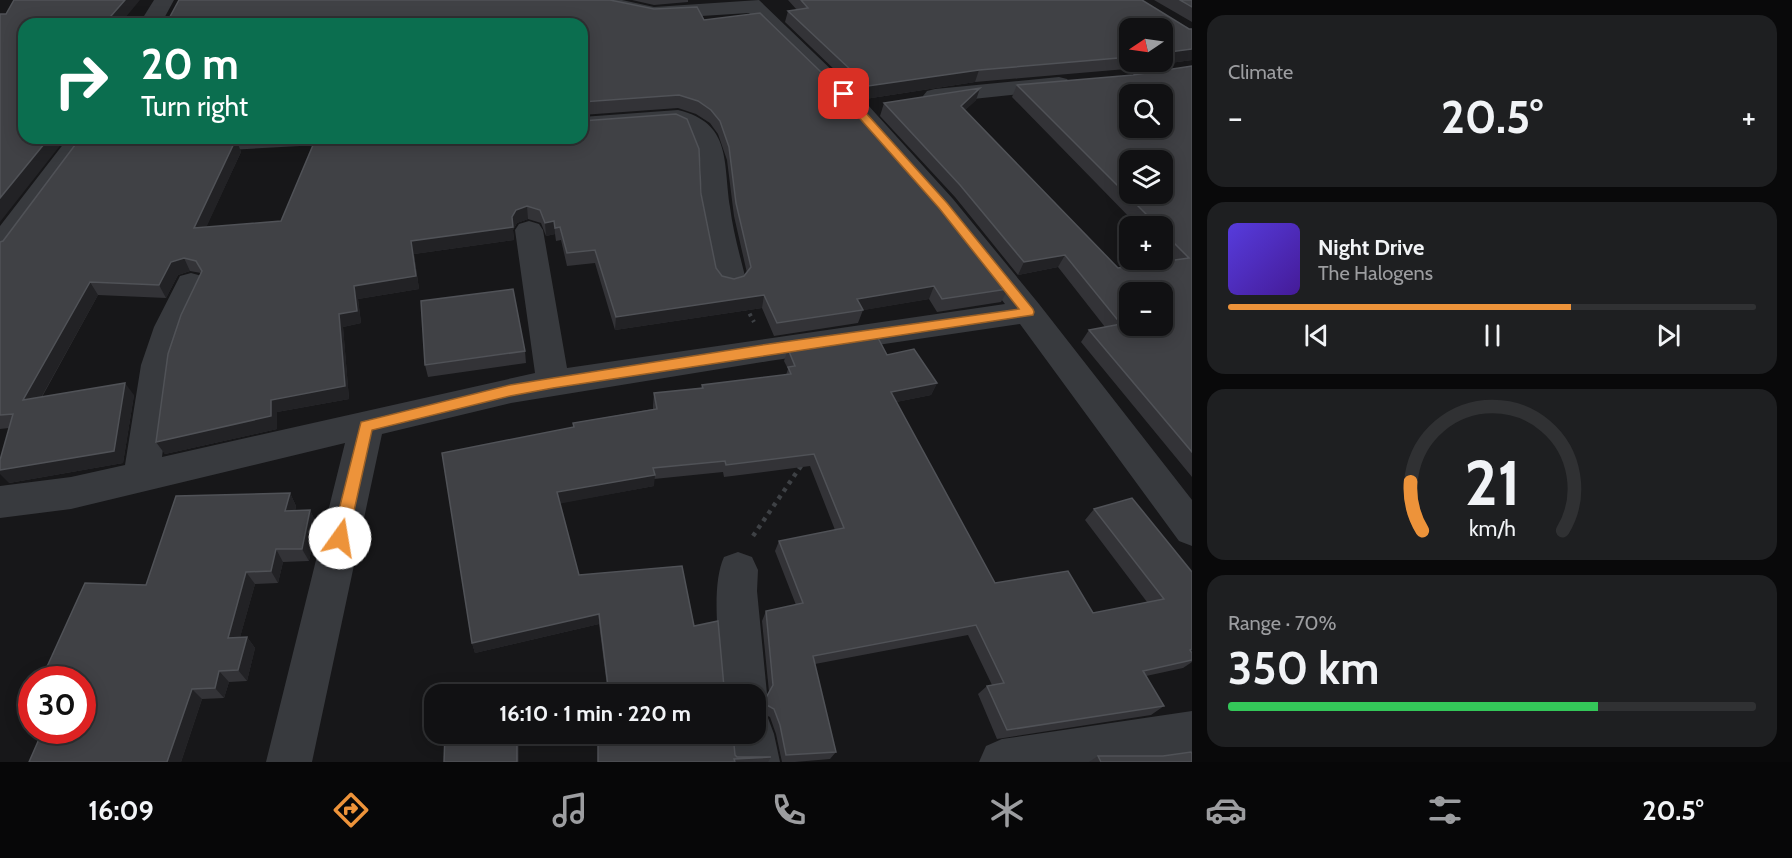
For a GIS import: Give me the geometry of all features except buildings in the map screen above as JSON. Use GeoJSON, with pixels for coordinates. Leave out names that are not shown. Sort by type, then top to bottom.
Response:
{"type":"FeatureCollection","features":[{"type":"Feature","properties":{"kind":"street"},"geometry":{"type":"LineString","coordinates":[[154,18],[164,0]]}},
{"type":"Feature","properties":{"kind":"street"},"geometry":{"type":"LineString","coordinates":[[566,0],[607,3],[654,13],[751,4],[869,107],[943,206],[1189,521]]}},
{"type":"Feature","properties":{"kind":"street"},"geometry":{"type":"LineString","coordinates":[[910,100],[975,91],[1078,82]]}},
{"type":"Feature","properties":{"kind":"street"},"geometry":{"type":"LineString","coordinates":[[588,124],[678,117],[697,126],[703,132],[713,161],[716,207],[731,280]]}},
{"type":"Feature","properties":{"kind":"street"},"geometry":{"type":"LineString","coordinates":[[0,246],[84,144]]}},
{"type":"Feature","properties":{"kind":"street"},"geometry":{"type":"LineString","coordinates":[[529,230],[553,383]]}},
{"type":"Feature","properties":{"kind":"street"},"geometry":{"type":"LineString","coordinates":[[141,477],[157,365],[170,327],[191,283]]}},
{"type":"Feature","properties":{"kind":"street"},"geometry":{"type":"LineString","coordinates":[[0,502],[71,493],[366,426],[510,390],[769,349],[1028,312]]}},
{"type":"Feature","properties":{"kind":"street"},"geometry":{"type":"LineString","coordinates":[[289,762],[366,426]]}},
{"type":"Feature","properties":{"kind":"street"},"geometry":{"type":"LineString","coordinates":[[738,570],[737,591],[744,684]]}},
{"type":"Feature","properties":{"kind":"street"},"geometry":{"type":"LineString","coordinates":[[1002,762],[1192,733]]}},
{"type":"Feature","properties":{"kind":"street"},"geometry":{"type":"LineString","coordinates":[[754,744],[757,762]]}},
{"type":"Feature","properties":{"kind":"path"},"geometry":{"type":"LineString","coordinates":[[731,280],[769,349]]}},
{"type":"Feature","properties":{"kind":"path"},"geometry":{"type":"LineString","coordinates":[[738,570],[751,538],[806,456]]}},
{"type":"Feature","properties":{"kind":"route"},"geometry":{"type":"LineString","coordinates":[[340,538],[366,426],[510,390],[769,349],[1028,312],[943,206],[844,94]]}}]}
